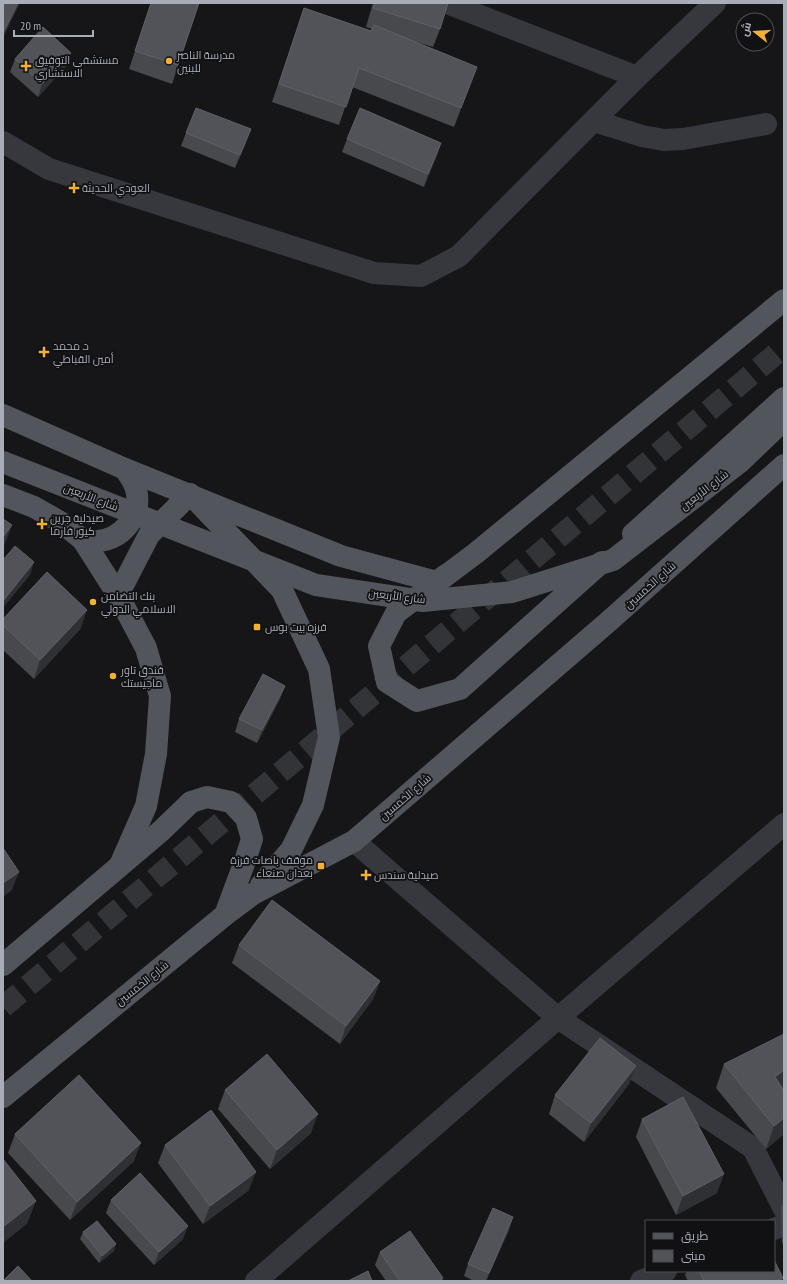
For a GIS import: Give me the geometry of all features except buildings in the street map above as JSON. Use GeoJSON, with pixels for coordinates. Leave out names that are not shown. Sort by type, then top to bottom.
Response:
{"type":"FeatureCollection","features":[{"type":"Feature","properties":{"kind":"main road"},"geometry":{"type":"LineString","coordinates":[[784,300],[476,553],[396,613],[379,646],[387,682],[417,701],[460,689],[784,398]]}},
{"type":"Feature","properties":{"kind":"main road"},"geometry":{"type":"LineString","coordinates":[[3,415],[125,469],[341,556],[436,582],[476,553]]}},
{"type":"Feature","properties":{"kind":"main road","name":"شارع الأربعين"},"geometry":{"type":"LineString","coordinates":[[3,462],[316,585],[423,601],[512,592],[613,560],[740,462],[784,420]]}},
{"type":"Feature","properties":{"kind":"main road","name":"شارع الخمسين"},"geometry":{"type":"LineString","coordinates":[[3,1097],[225,915],[254,894],[354,841],[608,622],[784,465]]}},
{"type":"Feature","properties":{"kind":"main road"},"geometry":{"type":"LineString","coordinates":[[82,540],[96,542],[110,539],[122,532],[131,520],[137,508],[137,493],[133,480],[125,469]]}},
{"type":"Feature","properties":{"kind":"main road"},"geometry":{"type":"LineString","coordinates":[[118,595],[149,535],[190,494]]}},
{"type":"Feature","properties":{"kind":"main road"},"geometry":{"type":"LineString","coordinates":[[190,494],[282,590],[319,669],[329,737],[314,805],[291,850],[254,894]]}},
{"type":"Feature","properties":{"kind":"main road"},"geometry":{"type":"LineString","coordinates":[[3,495],[34,507],[56,520],[82,540],[118,595],[146,648],[160,696],[156,754],[146,806],[121,863]]}},
{"type":"Feature","properties":{"kind":"main road"},"geometry":{"type":"LineString","coordinates":[[3,965],[121,863],[161,831],[191,802],[208,797],[230,802],[246,818],[252,839],[225,915]]}},
{"type":"Feature","properties":{"kind":"street"},"geometry":{"type":"LineString","coordinates":[[447,3],[637,77]]}},
{"type":"Feature","properties":{"kind":"street"},"geometry":{"type":"LineString","coordinates":[[3,142],[49,169],[374,273],[421,276],[459,256],[637,77],[715,3]]}},
{"type":"Feature","properties":{"kind":"street"},"geometry":{"type":"LineString","coordinates":[[594,121],[642,136],[664,140],[683,140],[766,124]]}},
{"type":"Feature","properties":{"kind":"street"},"geometry":{"type":"LineString","coordinates":[[256,1281],[558,1018],[784,824]]}},
{"type":"Feature","properties":{"kind":"street"},"geometry":{"type":"LineString","coordinates":[[354,841],[558,1018],[753,1148],[784,1209]]}},
{"type":"Feature","properties":{"kind":"street"},"geometry":{"type":"LineString","coordinates":[[641,1281],[664,1272]]}},
{"type":"Feature","properties":{"kind":"tunnel"},"geometry":{"type":"LineString","coordinates":[[3,1007],[784,347]]}},
{"type":"Feature","properties":{"kind":"place","name":"مدرسة الناصر للبنين"},"geometry":{"type":"Point","coordinates":[169,61]}},
{"type":"Feature","properties":{"kind":"place","name":"مستشفى التوفيق الاستشاري"},"geometry":{"type":"Point","coordinates":[26,66]}},
{"type":"Feature","properties":{"kind":"place","name":"العودي الحديثة"},"geometry":{"type":"Point","coordinates":[74,188]}},
{"type":"Feature","properties":{"kind":"place","name":"د. محمد أمين القباطي"},"geometry":{"type":"Point","coordinates":[44,352]}},
{"type":"Feature","properties":{"kind":"place","name":"صيدلية جرين كيور فارما"},"geometry":{"type":"Point","coordinates":[42,524]}},
{"type":"Feature","properties":{"kind":"place","name":"بنك التضامن الاسلامي الدولي"},"geometry":{"type":"Point","coordinates":[93,602]}},
{"type":"Feature","properties":{"kind":"place","name":"فرزه بيت بوس"},"geometry":{"type":"Point","coordinates":[257,627]}},
{"type":"Feature","properties":{"kind":"place","name":"فندق تاور ماجيستك"},"geometry":{"type":"Point","coordinates":[113,676]}},
{"type":"Feature","properties":{"kind":"place","name":"موقف باصات فرزة بعدان صنعاء"},"geometry":{"type":"Point","coordinates":[321,866]}},
{"type":"Feature","properties":{"kind":"place","name":"صيدلية سندس"},"geometry":{"type":"Point","coordinates":[366,875]}}]}
